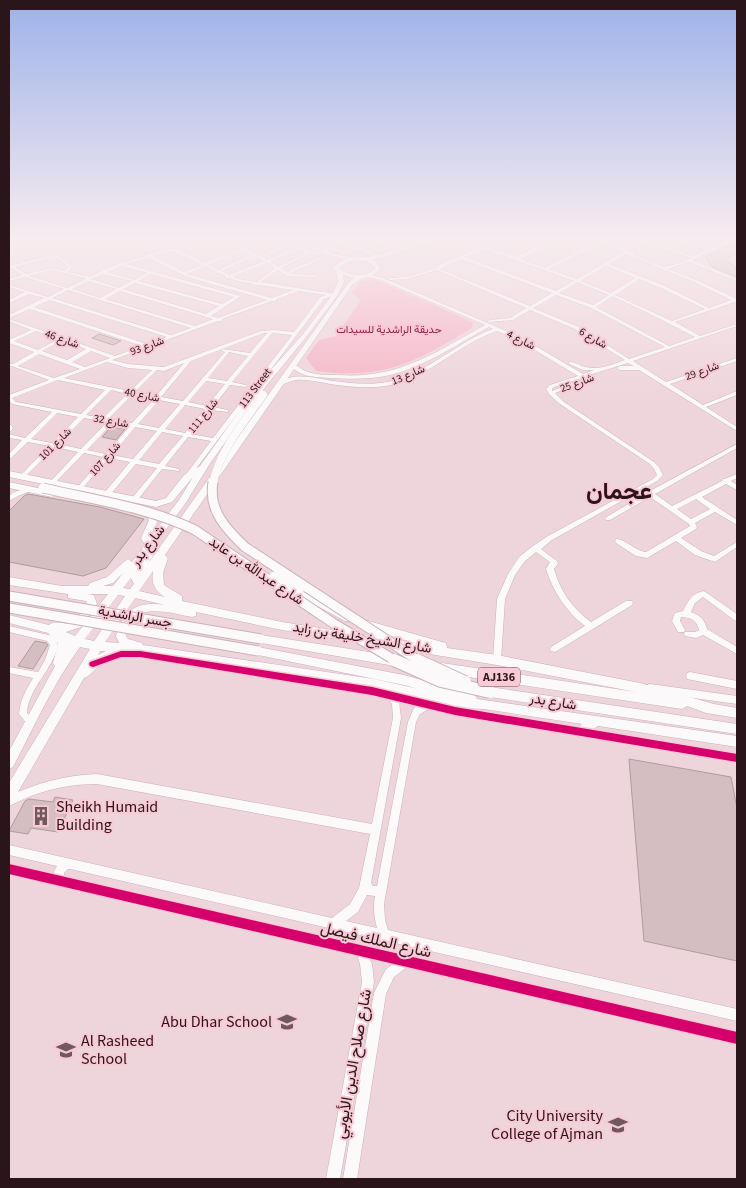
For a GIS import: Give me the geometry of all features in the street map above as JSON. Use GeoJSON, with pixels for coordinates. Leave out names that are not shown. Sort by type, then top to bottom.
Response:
{"type":"FeatureCollection","features":[{"type":"Feature","properties":{"kind":"main road","name":"شارع بدر"},"geometry":{"type":"LineString","coordinates":[[15,795],[96,646],[343,293]]}},
{"type":"Feature","properties":{"kind":"main road","name":"شارع بدر"},"geometry":{"type":"LineString","coordinates":[[9,763],[52,680],[77,642],[182,502],[202,467],[298,336],[333,295]]}},
{"type":"Feature","properties":{"kind":"main road","name":"شارع بدر"},"geometry":{"type":"LineString","coordinates":[[298,336],[294,353],[222,454],[213,474],[210,488],[217,516],[225,529],[245,547],[413,658],[442,673],[490,692],[737,729]]}},
{"type":"Feature","properties":{"kind":"main road"},"geometry":{"type":"LineString","coordinates":[[152,504],[169,500],[185,480],[202,467]]}},
{"type":"Feature","properties":{"kind":"main road","name":"شارع عبدالله بن عابد"},"geometry":{"type":"LineString","coordinates":[[10,481],[22,477],[47,486],[177,520],[388,658],[440,681],[490,692]]}},
{"type":"Feature","properties":{"kind":"main road"},"geometry":{"type":"LineString","coordinates":[[182,502],[185,480]]}},
{"type":"Feature","properties":{"kind":"main road"},"geometry":{"type":"LineString","coordinates":[[10,481],[31,489],[147,514],[155,514],[161,510],[160,507],[152,504]]}},
{"type":"Feature","properties":{"kind":"main road","name":"شارع عبدالله بن عابد"},"geometry":{"type":"LineString","coordinates":[[10,481],[79,489],[152,504]]}},
{"type":"Feature","properties":{"kind":"main road","name":"شارع عبدالله بن عابد"},"geometry":{"type":"LineString","coordinates":[[47,486],[155,510],[182,518],[198,526],[326,607],[357,622],[430,642],[459,654]]}},
{"type":"Feature","properties":{"kind":"main road"},"geometry":{"type":"LineString","coordinates":[[59,587],[94,586],[110,580],[135,556],[147,548],[146,538],[154,520],[147,514]]}},
{"type":"Feature","properties":{"kind":"main road"},"geometry":{"type":"LineString","coordinates":[[143,579],[137,581],[135,577],[159,539],[163,526]]}},
{"type":"Feature","properties":{"kind":"main road"},"geometry":{"type":"LineString","coordinates":[[171,539],[157,572],[158,585],[168,595],[199,608]]}},
{"type":"Feature","properties":{"kind":"main road","name":"شارع الشيخ خليفة بن زايد"},"geometry":{"type":"LineString","coordinates":[[9,581],[133,593],[282,626],[496,660],[670,696],[713,709]]}},
{"type":"Feature","properties":{"kind":"main road"},"geometry":{"type":"LineString","coordinates":[[14,620],[30,620],[69,629],[78,625],[92,604],[92,600],[67,594],[59,587]]}},
{"type":"Feature","properties":{"kind":"main road","name":"جسر الراشدية"},"geometry":{"type":"LineString","coordinates":[[9,596],[261,639]]}},
{"type":"Feature","properties":{"kind":"main road"},"geometry":{"type":"LineString","coordinates":[[157,651],[129,644],[122,639],[122,632],[126,624],[137,610],[148,607],[205,615],[223,613]]}},
{"type":"Feature","properties":{"kind":"main road","name":"جسر الراشدية"},"geometry":{"type":"LineString","coordinates":[[9,608],[258,651],[404,680],[484,704]]}},
{"type":"Feature","properties":{"kind":"main road"},"geometry":{"type":"LineString","coordinates":[[14,620],[56,631],[77,642],[96,646],[157,651],[374,684],[459,703],[484,704]]}},
{"type":"Feature","properties":{"kind":"main road"},"geometry":{"type":"LineString","coordinates":[[14,620],[26,626],[56,634],[62,640],[62,652],[52,680]]}},
{"type":"Feature","properties":{"kind":"main road","name":"شارع الشيخ خليفة بن زايد"},"geometry":{"type":"LineString","coordinates":[[261,639],[737,713]]}},
{"type":"Feature","properties":{"kind":"main road"},"geometry":{"type":"LineString","coordinates":[[75,682],[93,664],[112,652],[130,649]]}},
{"type":"Feature","properties":{"kind":"main road","name":"AJ136"},"geometry":{"type":"LineString","coordinates":[[484,704],[734,744]]}},
{"type":"Feature","properties":{"kind":"main road"},"geometry":{"type":"LineString","coordinates":[[580,732],[596,721]]}},
{"type":"Feature","properties":{"kind":"street"},"geometry":{"type":"LineString","coordinates":[[9,302],[27,293]]}},
{"type":"Feature","properties":{"kind":"street"},"geometry":{"type":"LineString","coordinates":[[35,293],[173,337]]}},
{"type":"Feature","properties":{"kind":"street"},"geometry":{"type":"LineString","coordinates":[[10,316],[60,293]]}},
{"type":"Feature","properties":{"kind":"street"},"geometry":{"type":"LineString","coordinates":[[83,293],[196,328]]}},
{"type":"Feature","properties":{"kind":"street"},"geometry":{"type":"LineString","coordinates":[[101,299],[112,293]]}},
{"type":"Feature","properties":{"kind":"street"},"geometry":{"type":"LineString","coordinates":[[130,293],[220,320]]}},
{"type":"Feature","properties":{"kind":"street"},"geometry":{"type":"LineString","coordinates":[[176,293],[223,306]]}},
{"type":"Feature","properties":{"kind":"street"},"geometry":{"type":"LineString","coordinates":[[228,293],[238,296]]}},
{"type":"Feature","properties":{"kind":"street"},"geometry":{"type":"LineString","coordinates":[[207,316],[242,293]]}},
{"type":"Feature","properties":{"kind":"street"},"geometry":{"type":"LineString","coordinates":[[250,293],[274,300]]}},
{"type":"Feature","properties":{"kind":"street","name":"شارع 93"},"geometry":{"type":"LineString","coordinates":[[9,397],[290,293]]}},
{"type":"Feature","properties":{"kind":"street"},"geometry":{"type":"LineString","coordinates":[[317,293],[322,298],[333,295]]}},
{"type":"Feature","properties":{"kind":"street"},"geometry":{"type":"LineString","coordinates":[[320,293],[333,295]]}},
{"type":"Feature","properties":{"kind":"street","name":"شارع 4"},"geometry":{"type":"LineString","coordinates":[[417,293],[489,323],[508,328],[571,363],[587,377]]}},
{"type":"Feature","properties":{"kind":"street","name":"شارع 4"},"geometry":{"type":"LineString","coordinates":[[422,293],[489,323],[587,377]]}},
{"type":"Feature","properties":{"kind":"street","name":"شارع 6"},"geometry":{"type":"LineString","coordinates":[[494,293],[577,328],[737,429]]}},
{"type":"Feature","properties":{"kind":"street"},"geometry":{"type":"LineString","coordinates":[[489,323],[511,319],[555,293]]}},
{"type":"Feature","properties":{"kind":"street"},"geometry":{"type":"LineString","coordinates":[[561,293],[593,307],[670,348]]}},
{"type":"Feature","properties":{"kind":"street"},"geometry":{"type":"LineString","coordinates":[[673,293],[708,310]]}},
{"type":"Feature","properties":{"kind":"street"},"geometry":{"type":"LineString","coordinates":[[721,293],[736,301]]}},
{"type":"Feature","properties":{"kind":"street"},"geometry":{"type":"LineString","coordinates":[[593,307],[613,294],[672,322],[700,338]]}},
{"type":"Feature","properties":{"kind":"street","name":"113 Street"},"geometry":{"type":"LineString","coordinates":[[185,480],[298,336],[322,298]]}},
{"type":"Feature","properties":{"kind":"street"},"geometry":{"type":"LineString","coordinates":[[672,322],[736,301]]}},
{"type":"Feature","properties":{"kind":"street"},"geometry":{"type":"LineString","coordinates":[[30,307],[147,346]]}},
{"type":"Feature","properties":{"kind":"street","name":"شارع 46"},"geometry":{"type":"LineString","coordinates":[[10,316],[34,330],[116,358]]}},
{"type":"Feature","properties":{"kind":"street"},"geometry":{"type":"LineString","coordinates":[[508,328],[511,319]]}},
{"type":"Feature","properties":{"kind":"street","name":"شارع 13"},"geometry":{"type":"LineString","coordinates":[[293,365],[300,372],[315,375],[368,377],[393,374],[423,362],[489,323]]}},
{"type":"Feature","properties":{"kind":"street","name":"شارع 25"},"geometry":{"type":"LineString","coordinates":[[620,365],[602,369],[587,377],[565,382],[549,389],[551,393],[587,377],[737,325]]}},
{"type":"Feature","properties":{"kind":"street"},"geometry":{"type":"LineString","coordinates":[[730,328],[737,332]]}},
{"type":"Feature","properties":{"kind":"street","name":"شارع 13"},"geometry":{"type":"LineString","coordinates":[[281,383],[292,378],[300,378],[369,386],[401,380],[498,329]]}},
{"type":"Feature","properties":{"kind":"street"},"geometry":{"type":"LineString","coordinates":[[9,342],[34,330]]}},
{"type":"Feature","properties":{"kind":"street","name":"شارع 107"},"geometry":{"type":"LineString","coordinates":[[154,370],[167,368],[261,333],[271,331],[298,336]]}},
{"type":"Feature","properties":{"kind":"street","name":"شارع 111"},"geometry":{"type":"LineString","coordinates":[[134,500],[271,331]]}},
{"type":"Feature","properties":{"kind":"street"},"geometry":{"type":"LineString","coordinates":[[11,365],[61,339]]}},
{"type":"Feature","properties":{"kind":"street"},"geometry":{"type":"LineString","coordinates":[[9,342],[86,369]]}},
{"type":"Feature","properties":{"kind":"street"},"geometry":{"type":"LineString","coordinates":[[68,362],[90,349]]}},
{"type":"Feature","properties":{"kind":"street"},"geometry":{"type":"LineString","coordinates":[[218,349],[252,354]]}},
{"type":"Feature","properties":{"kind":"street"},"geometry":{"type":"LineString","coordinates":[[106,494],[228,351]]}},
{"type":"Feature","properties":{"kind":"street"},"geometry":{"type":"LineString","coordinates":[[619,353],[620,365],[643,369]]}},
{"type":"Feature","properties":{"kind":"street","name":"شارع 107"},"geometry":{"type":"LineString","coordinates":[[79,489],[190,360]]}},
{"type":"Feature","properties":{"kind":"street"},"geometry":{"type":"LineString","coordinates":[[108,361],[154,370]]}},
{"type":"Feature","properties":{"kind":"street","name":"شارع 29"},"geometry":{"type":"LineString","coordinates":[[666,384],[735,361]]}},
{"type":"Feature","properties":{"kind":"street"},"geometry":{"type":"LineString","coordinates":[[571,363],[586,368],[602,369]]}},
{"type":"Feature","properties":{"kind":"street"},"geometry":{"type":"LineString","coordinates":[[564,364],[569,375],[565,382]]}},
{"type":"Feature","properties":{"kind":"street","name":"شارع 40"},"geometry":{"type":"LineString","coordinates":[[11,365],[56,380],[226,411]]}},
{"type":"Feature","properties":{"kind":"street"},"geometry":{"type":"LineString","coordinates":[[47,486],[82,451],[131,393],[154,370]]}},
{"type":"Feature","properties":{"kind":"street"},"geometry":{"type":"LineString","coordinates":[[393,374],[398,375],[401,380]]}},
{"type":"Feature","properties":{"kind":"street"},"geometry":{"type":"LineString","coordinates":[[368,377],[365,382],[369,386]]}},
{"type":"Feature","properties":{"kind":"street"},"geometry":{"type":"LineString","coordinates":[[204,379],[244,386]]}},
{"type":"Feature","properties":{"kind":"street","name":"شارع 101"},"geometry":{"type":"LineString","coordinates":[[22,477],[109,389]]}},
{"type":"Feature","properties":{"kind":"street"},"geometry":{"type":"LineString","coordinates":[[9,390],[18,394]]}},
{"type":"Feature","properties":{"kind":"street"},"geometry":{"type":"LineString","coordinates":[[496,660],[500,608],[504,590],[516,566],[535,548],[655,480],[660,475],[655,465],[562,403],[551,393]]}},
{"type":"Feature","properties":{"kind":"street"},"geometry":{"type":"LineString","coordinates":[[702,407],[737,393]]}},
{"type":"Feature","properties":{"kind":"street","name":"شارع 32"},"geometry":{"type":"LineString","coordinates":[[9,397],[17,404],[215,440]]}},
{"type":"Feature","properties":{"kind":"street"},"geometry":{"type":"LineString","coordinates":[[9,457],[56,411]]}},
{"type":"Feature","properties":{"kind":"street"},"geometry":{"type":"LineString","coordinates":[[9,426],[9,430]]}},
{"type":"Feature","properties":{"kind":"street"},"geometry":{"type":"LineString","coordinates":[[9,436],[177,470]]}},
{"type":"Feature","properties":{"kind":"street"},"geometry":{"type":"LineString","coordinates":[[608,518],[737,446]]}},
{"type":"Feature","properties":{"kind":"street"},"geometry":{"type":"LineString","coordinates":[[672,509],[725,480],[737,476]]}},
{"type":"Feature","properties":{"kind":"street"},"geometry":{"type":"LineString","coordinates":[[725,480],[737,488]]}},
{"type":"Feature","properties":{"kind":"street"},"geometry":{"type":"LineString","coordinates":[[10,481],[10,498],[31,489]]}},
{"type":"Feature","properties":{"kind":"street"},"geometry":{"type":"LineString","coordinates":[[618,541],[645,555],[693,529],[694,525],[691,522],[650,494]]}},
{"type":"Feature","properties":{"kind":"street"},"geometry":{"type":"LineString","coordinates":[[696,496],[737,523]]}},
{"type":"Feature","properties":{"kind":"street"},"geometry":{"type":"LineString","coordinates":[[691,522],[715,509]]}},
{"type":"Feature","properties":{"kind":"street"},"geometry":{"type":"LineString","coordinates":[[677,538],[698,553],[715,559],[737,540]]}},
{"type":"Feature","properties":{"kind":"street"},"geometry":{"type":"LineString","coordinates":[[535,548],[553,560],[554,564],[550,569],[556,586],[575,613],[591,626]]}},
{"type":"Feature","properties":{"kind":"street"},"geometry":{"type":"LineString","coordinates":[[686,614],[692,602],[702,593],[737,618]]}},
{"type":"Feature","properties":{"kind":"street"},"geometry":{"type":"LineString","coordinates":[[554,649],[629,603]]}},
{"type":"Feature","properties":{"kind":"street"},"geometry":{"type":"LineString","coordinates":[[703,631],[696,635],[685,632],[677,623],[677,617],[686,614],[699,620],[703,631],[737,651]]}},
{"type":"Feature","properties":{"kind":"street"},"geometry":{"type":"LineString","coordinates":[[9,629],[45,637],[53,641],[54,650],[23,707],[23,714],[30,721]]}},
{"type":"Feature","properties":{"kind":"street"},"geometry":{"type":"LineString","coordinates":[[93,664],[121,654],[140,654],[391,695],[455,711],[737,758]]}},
{"type":"Feature","properties":{"kind":"street"},"geometry":{"type":"LineString","coordinates":[[9,670],[39,676]]}},
{"type":"Feature","properties":{"kind":"street"},"geometry":{"type":"LineString","coordinates":[[690,676],[737,685]]}},
{"type":"Feature","properties":{"kind":"street"},"geometry":{"type":"LineString","coordinates":[[625,686],[683,691],[737,700]]}},
{"type":"Feature","properties":{"kind":"street"},"geometry":{"type":"LineString","coordinates":[[334,923],[354,908],[362,896],[365,884],[395,731],[397,708],[391,695]]}},
{"type":"Feature","properties":{"kind":"street"},"geometry":{"type":"LineString","coordinates":[[384,935],[379,912],[410,734],[414,714],[428,704]]}},
{"type":"Feature","properties":{"kind":"street"},"geometry":{"type":"LineString","coordinates":[[395,731],[399,728],[405,728],[410,734]]}},
{"type":"Feature","properties":{"kind":"street"},"geometry":{"type":"LineString","coordinates":[[9,801],[15,795],[40,788],[75,781],[108,780],[375,830]]}},
{"type":"Feature","properties":{"kind":"street","name":"شارع الملك فيصل"},"geometry":{"type":"LineString","coordinates":[[9,850],[737,1015]]}},
{"type":"Feature","properties":{"kind":"street"},"geometry":{"type":"LineString","coordinates":[[59,882],[59,871],[66,864],[70,864]]}},
{"type":"Feature","properties":{"kind":"street","name":"شارع الملك فيصل"},"geometry":{"type":"LineString","coordinates":[[9,869],[737,1038]]}},
{"type":"Feature","properties":{"kind":"street"},"geometry":{"type":"LineString","coordinates":[[365,884],[370,891],[382,889]]}},
{"type":"Feature","properties":{"kind":"street","name":"شارع صلاح الدين الأيوبي"},"geometry":{"type":"LineString","coordinates":[[333,1179],[368,982],[366,964],[360,950]]}},
{"type":"Feature","properties":{"kind":"street","name":"شارع صلاح الدين الأيوبي"},"geometry":{"type":"LineString","coordinates":[[350,1179],[380,993],[390,973],[406,961]]}},
{"type":"Feature","properties":{"kind":"street"},"geometry":{"type":"LineString","coordinates":[[340,1143],[356,1148]]}},
{"type":"Feature","properties":{"kind":"green space","name":"حديقة الراشدية للسيدات"},"geometry":{"type":"Polygon","coordinates":[[[353,293],[407,293],[473,322],[472,328],[434,350],[398,366],[361,373],[316,371],[306,358],[319,340],[336,336],[361,300],[353,293]]]}},
{"type":"Feature","properties":{"kind":"building"},"geometry":{"type":"Polygon","coordinates":[[[99,334],[121,341],[113,345],[92,338],[99,334]]]}},
{"type":"Feature","properties":{"kind":"building"},"geometry":{"type":"Polygon","coordinates":[[[111,427],[125,429],[116,440],[102,437],[111,427]]]}},
{"type":"Feature","properties":{"kind":"building"},"geometry":{"type":"Polygon","coordinates":[[[28,494],[100,507],[144,519],[106,568],[83,576],[9,562],[9,511],[28,494]]]}},
{"type":"Feature","properties":{"kind":"building"},"geometry":{"type":"Polygon","coordinates":[[[35,641],[48,645],[33,669],[18,666],[35,641]]]}},
{"type":"Feature","properties":{"kind":"building"},"geometry":{"type":"Polygon","coordinates":[[[629,759],[731,777],[737,808],[737,961],[644,941],[629,759]]]}},
{"type":"Feature","properties":{"kind":"building","name":"Sheikh Humaid Building"},"geometry":{"type":"Polygon","coordinates":[[[55,797],[73,800],[58,832],[31,828],[28,834],[9,831],[25,801],[29,799],[53,802],[55,797]]]}},
{"type":"Feature","properties":{"kind":"cycle path"},"geometry":{"type":"LineString","coordinates":[[93,664],[121,654],[140,654],[372,691],[455,711],[737,758]]}},
{"type":"Feature","properties":{"kind":"cycle path"},"geometry":{"type":"LineString","coordinates":[[9,869],[737,1038]]}},
{"type":"Feature","properties":{"kind":"place","name":"Sheikh Humaid Building"},"geometry":{"type":"Point","coordinates":[41,816]}},
{"type":"Feature","properties":{"kind":"place","name":"Abu Dhar School"},"geometry":{"type":"Point","coordinates":[287,1022]}},
{"type":"Feature","properties":{"kind":"place","name":"Al Rasheed School"},"geometry":{"type":"Point","coordinates":[66,1050]}},
{"type":"Feature","properties":{"kind":"place","name":"City University College of Ajman"},"geometry":{"type":"Point","coordinates":[618,1125]}},
{"type":"Feature","properties":{"kind":"district","name":"عجمان"},"geometry":{"type":"Point","coordinates":[619,491]}}]}
